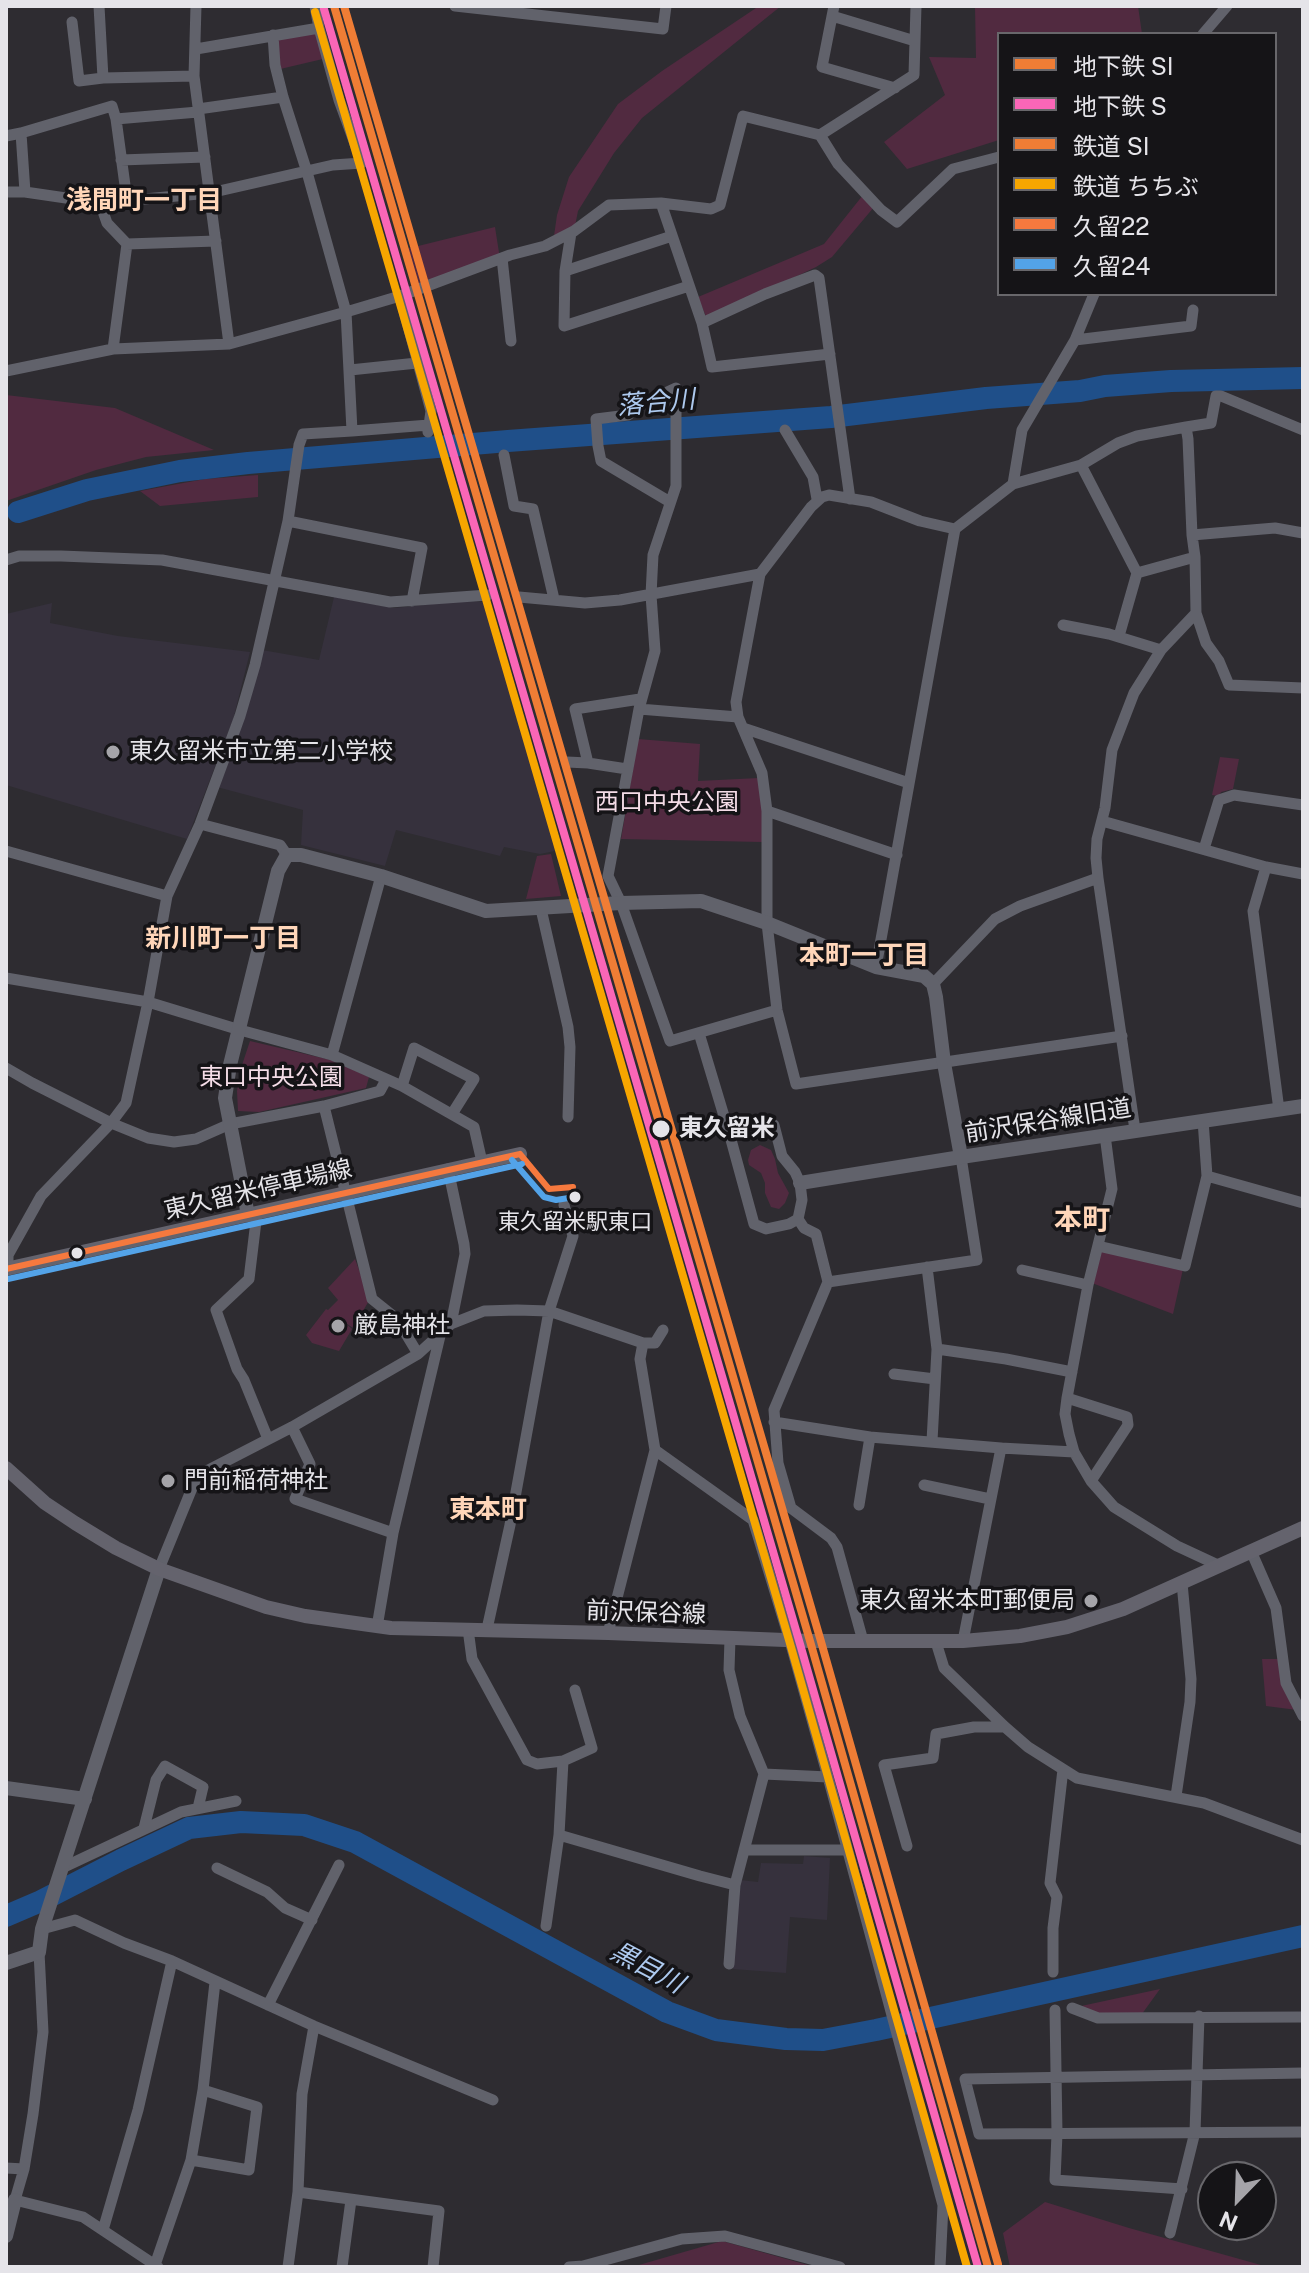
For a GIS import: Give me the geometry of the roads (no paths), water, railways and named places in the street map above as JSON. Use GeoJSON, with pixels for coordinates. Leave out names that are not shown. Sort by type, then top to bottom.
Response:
{"type":"FeatureCollection","features":[{"type":"Feature","properties":{"kind":"main road","name":"東久留米停車場線"},"geometry":{"type":"LineString","coordinates":[[7,1269],[520,1154]]}},
{"type":"Feature","properties":{"kind":"main road","name":"前沢保谷線"},"geometry":{"type":"LineString","coordinates":[[6,1468],[45,1503],[75,1523],[159,1569],[266,1607],[377,1627],[790,1641],[936,1642],[1020,1636],[1067,1627],[1123,1609],[1303,1528]]}},
{"type":"Feature","properties":{"kind":"street"},"geometry":{"type":"LineString","coordinates":[[99,6],[103,78]]}},
{"type":"Feature","properties":{"kind":"street"},"geometry":{"type":"LineString","coordinates":[[196,6],[194,76],[229,344]]}},
{"type":"Feature","properties":{"kind":"street"},"geometry":{"type":"LineString","coordinates":[[6,192],[100,203],[210,193],[333,165],[362,163],[339,100],[315,6]]}},
{"type":"Feature","properties":{"kind":"street"},"geometry":{"type":"LineString","coordinates":[[455,6],[663,29],[666,6]]}},
{"type":"Feature","properties":{"kind":"street"},"geometry":{"type":"LineString","coordinates":[[820,135],[914,75],[916,6]]}},
{"type":"Feature","properties":{"kind":"street"},"geometry":{"type":"LineString","coordinates":[[1205,32],[1227,6]]}},
{"type":"Feature","properties":{"kind":"street"},"geometry":{"type":"LineString","coordinates":[[895,88],[822,67],[833,11],[915,41]]}},
{"type":"Feature","properties":{"kind":"street"},"geometry":{"type":"LineString","coordinates":[[72,22],[79,81],[194,76]]}},
{"type":"Feature","properties":{"kind":"street"},"geometry":{"type":"LineString","coordinates":[[196,49],[319,28]]}},
{"type":"Feature","properties":{"kind":"street"},"geometry":{"type":"LineString","coordinates":[[273,35],[275,65],[283,97],[346,312],[352,431]]}},
{"type":"Feature","properties":{"kind":"street"},"geometry":{"type":"LineString","coordinates":[[116,119],[198,111],[283,97]]}},
{"type":"Feature","properties":{"kind":"street"},"geometry":{"type":"LineString","coordinates":[[6,136],[112,106],[127,200]]}},
{"type":"Feature","properties":{"kind":"street"},"geometry":{"type":"LineString","coordinates":[[6,371],[113,349],[229,344],[346,312],[545,246],[571,233],[609,205],[661,203],[711,209],[720,205],[743,116],[820,135],[838,164],[881,210],[897,222],[953,169],[997,158]]}},
{"type":"Feature","properties":{"kind":"street"},"geometry":{"type":"LineString","coordinates":[[21,133],[25,192]]}},
{"type":"Feature","properties":{"kind":"street"},"geometry":{"type":"LineString","coordinates":[[121,160],[205,157]]}},
{"type":"Feature","properties":{"kind":"street"},"geometry":{"type":"LineString","coordinates":[[100,203],[107,223],[127,244],[216,241]]}},
{"type":"Feature","properties":{"kind":"street"},"geometry":{"type":"LineString","coordinates":[[661,203],[702,323],[712,367],[830,354]]}},
{"type":"Feature","properties":{"kind":"street"},"geometry":{"type":"LineString","coordinates":[[571,233],[565,271],[564,326],[689,286]]}},
{"type":"Feature","properties":{"kind":"street"},"geometry":{"type":"LineString","coordinates":[[565,271],[672,236]]}},
{"type":"Feature","properties":{"kind":"street"},"geometry":{"type":"LineString","coordinates":[[113,349],[127,244]]}},
{"type":"Feature","properties":{"kind":"street"},"geometry":{"type":"LineString","coordinates":[[502,258],[511,341]]}},
{"type":"Feature","properties":{"kind":"street"},"geometry":{"type":"LineString","coordinates":[[702,323],[765,294],[815,275],[819,278],[850,499]]}},
{"type":"Feature","properties":{"kind":"street"},"geometry":{"type":"LineString","coordinates":[[7,1269],[11,1236],[41,1196],[111,1123],[126,1103],[167,896],[200,824],[240,716],[275,582],[303,434],[429,428],[431,411],[400,296]]}},
{"type":"Feature","properties":{"kind":"street"},"geometry":{"type":"LineString","coordinates":[[1013,484],[1022,430],[1075,340],[1093,296]]}},
{"type":"Feature","properties":{"kind":"street"},"geometry":{"type":"LineString","coordinates":[[1075,340],[1191,326],[1193,310]]}},
{"type":"Feature","properties":{"kind":"street"},"geometry":{"type":"LineString","coordinates":[[350,370],[417,363]]}},
{"type":"Feature","properties":{"kind":"street"},"geometry":{"type":"LineString","coordinates":[[670,502],[601,461],[596,419],[628,415],[646,402],[676,388],[676,486],[653,555],[651,595],[655,651],[640,704],[608,876],[621,903],[670,1041],[777,1010]]}},
{"type":"Feature","properties":{"kind":"street"},"geometry":{"type":"LineString","coordinates":[[876,967],[955,529],[1013,484],[1081,465],[1118,443],[1137,436],[1211,423],[1216,396],[1303,430]]}},
{"type":"Feature","properties":{"kind":"street"},"geometry":{"type":"LineString","coordinates":[[1186,427],[1196,613],[1206,643],[1219,661],[1229,685],[1303,688]]}},
{"type":"Feature","properties":{"kind":"street"},"geometry":{"type":"LineString","coordinates":[[785,430],[813,477],[817,499]]}},
{"type":"Feature","properties":{"kind":"street"},"geometry":{"type":"LineString","coordinates":[[504,455],[514,506],[533,509],[554,599]]}},
{"type":"Feature","properties":{"kind":"street"},"geometry":{"type":"LineString","coordinates":[[1081,465],[1137,573],[1119,636]]}},
{"type":"Feature","properties":{"kind":"street"},"geometry":{"type":"LineString","coordinates":[[955,529],[920,521],[871,502],[829,495],[817,499],[760,574],[736,702],[740,723],[762,773],[767,811],[767,923],[777,1010],[796,1084],[1122,1036]]}},
{"type":"Feature","properties":{"kind":"street"},"geometry":{"type":"LineString","coordinates":[[288,521],[422,548],[412,601]]}},
{"type":"Feature","properties":{"kind":"street"},"geometry":{"type":"LineString","coordinates":[[1192,535],[1275,528],[1303,533]]}},
{"type":"Feature","properties":{"kind":"street"},"geometry":{"type":"LineString","coordinates":[[6,560],[19,556],[162,560],[390,602],[488,595]]}},
{"type":"Feature","properties":{"kind":"street"},"geometry":{"type":"LineString","coordinates":[[1137,573],[1195,557]]}},
{"type":"Feature","properties":{"kind":"street"},"geometry":{"type":"LineString","coordinates":[[519,597],[585,603],[651,595],[760,574]]}},
{"type":"Feature","properties":{"kind":"street"},"geometry":{"type":"LineString","coordinates":[[1135,1130],[1098,878],[1097,839],[1112,750],[1134,693],[1161,650],[1196,613]]}},
{"type":"Feature","properties":{"kind":"street"},"geometry":{"type":"LineString","coordinates":[[1063,625],[1119,636],[1161,650]]}},
{"type":"Feature","properties":{"kind":"street"},"geometry":{"type":"LineString","coordinates":[[588,763],[575,709],[640,704],[740,723],[909,783]]}},
{"type":"Feature","properties":{"kind":"street"},"geometry":{"type":"LineString","coordinates":[[567,762],[627,769]]}},
{"type":"Feature","properties":{"kind":"street"},"geometry":{"type":"LineString","coordinates":[[1204,849],[1219,800],[1234,795],[1303,805]]}},
{"type":"Feature","properties":{"kind":"street"},"geometry":{"type":"LineString","coordinates":[[767,811],[897,855]]}},
{"type":"Feature","properties":{"kind":"street"},"geometry":{"type":"LineString","coordinates":[[1102,821],[1266,867],[1303,874]]}},
{"type":"Feature","properties":{"kind":"street"},"geometry":{"type":"LineString","coordinates":[[200,824],[280,845],[287,855]]}},
{"type":"Feature","properties":{"kind":"street"},"geometry":{"type":"LineString","coordinates":[[6,851],[167,896]]}},
{"type":"Feature","properties":{"kind":"street"},"geometry":{"type":"LineString","coordinates":[[287,855],[301,855],[381,876],[486,911],[701,901],[767,923],[876,967],[924,976],[933,984],[977,1260],[828,1282]]}},
{"type":"Feature","properties":{"kind":"street"},"geometry":{"type":"LineString","coordinates":[[268,1439],[237,1369],[216,1310],[249,1279],[252,1214],[225,1098],[230,1065],[278,871],[287,855]]}},
{"type":"Feature","properties":{"kind":"street"},"geometry":{"type":"LineString","coordinates":[[1266,867],[1253,911],[1279,1110]]}},
{"type":"Feature","properties":{"kind":"street"},"geometry":{"type":"LineString","coordinates":[[332,1055],[381,876]]}},
{"type":"Feature","properties":{"kind":"street"},"geometry":{"type":"LineString","coordinates":[[933,984],[995,919],[1020,906],[1098,878]]}},
{"type":"Feature","properties":{"kind":"street"},"geometry":{"type":"LineString","coordinates":[[541,909],[568,1027],[568,1117]]}},
{"type":"Feature","properties":{"kind":"street"},"geometry":{"type":"LineString","coordinates":[[6,978],[148,1002],[332,1055],[402,1086],[474,1127],[482,1162]]}},
{"type":"Feature","properties":{"kind":"street"},"geometry":{"type":"LineString","coordinates":[[699,1033],[754,1224],[766,1229],[798,1219]]}},
{"type":"Feature","properties":{"kind":"street"},"geometry":{"type":"LineString","coordinates":[[402,1086],[414,1048],[474,1079],[452,1114]]}},
{"type":"Feature","properties":{"kind":"street"},"geometry":{"type":"LineString","coordinates":[[6,1068],[111,1123],[148,1138],[174,1142],[196,1139],[230,1124],[324,1106],[380,1091],[386,1080]]}},
{"type":"Feature","properties":{"kind":"street"},"geometry":{"type":"LineString","coordinates":[[324,1106],[372,1299],[397,1319],[418,1354]]}},
{"type":"Feature","properties":{"kind":"street","name":"前沢保谷線旧道"},"geometry":{"type":"LineString","coordinates":[[800,1183],[1303,1106]]}},
{"type":"Feature","properties":{"kind":"street"},"geometry":{"type":"LineString","coordinates":[[1098,1246],[1185,1266],[1207,1176],[1203,1120]]}},
{"type":"Feature","properties":{"kind":"street"},"geometry":{"type":"LineString","coordinates":[[730,1136],[774,1125],[782,1156],[800,1183],[802,1200],[798,1219],[804,1228],[816,1234],[828,1282],[774,1410],[778,1463],[791,1508],[831,1538],[837,1547],[863,1641]]}},
{"type":"Feature","properties":{"kind":"street"},"geometry":{"type":"LineString","coordinates":[[1105,1135],[1112,1189],[1088,1285],[1065,1414],[1074,1452],[1091,1481],[1114,1507],[1177,1546],[1220,1566]]}},
{"type":"Feature","properties":{"kind":"street"},"geometry":{"type":"LineString","coordinates":[[448,1169],[465,1254],[451,1324]]}},
{"type":"Feature","properties":{"kind":"street"},"geometry":{"type":"LineString","coordinates":[[1207,1176],[1303,1203]]}},
{"type":"Feature","properties":{"kind":"street"},"geometry":{"type":"LineString","coordinates":[[487,1629],[510,1525],[549,1311],[573,1236],[564,1205]]}},
{"type":"Feature","properties":{"kind":"street"},"geometry":{"type":"LineString","coordinates":[[927,1267],[937,1349],[932,1441]]}},
{"type":"Feature","properties":{"kind":"street"},"geometry":{"type":"LineString","coordinates":[[1022,1270],[1088,1285]]}},
{"type":"Feature","properties":{"kind":"street"},"geometry":{"type":"LineString","coordinates":[[6,2236],[24,2169],[39,2075],[43,2032],[39,1952],[44,1925],[159,1569],[197,1476],[292,1427],[418,1354],[451,1324],[484,1311],[549,1311],[643,1343],[655,1343],[663,1330]]}},
{"type":"Feature","properties":{"kind":"street"},"geometry":{"type":"LineString","coordinates":[[377,1627],[393,1533],[440,1335]]}},
{"type":"Feature","properties":{"kind":"street"},"geometry":{"type":"LineString","coordinates":[[608,1633],[655,1450],[640,1359],[643,1343]]}},
{"type":"Feature","properties":{"kind":"street"},"geometry":{"type":"LineString","coordinates":[[937,1349],[1072,1372]]}},
{"type":"Feature","properties":{"kind":"street"},"geometry":{"type":"LineString","coordinates":[[894,1374],[935,1379]]}},
{"type":"Feature","properties":{"kind":"street"},"geometry":{"type":"LineString","coordinates":[[1067,1398],[1127,1417],[1128,1425],[1091,1481]]}},
{"type":"Feature","properties":{"kind":"street"},"geometry":{"type":"LineString","coordinates":[[774,1422],[870,1437],[1074,1452]]}},
{"type":"Feature","properties":{"kind":"street"},"geometry":{"type":"LineString","coordinates":[[292,1427],[310,1464],[295,1499],[393,1533]]}},
{"type":"Feature","properties":{"kind":"street"},"geometry":{"type":"LineString","coordinates":[[859,1505],[870,1437]]}},
{"type":"Feature","properties":{"kind":"street"},"geometry":{"type":"LineString","coordinates":[[963,1641],[1001,1448]]}},
{"type":"Feature","properties":{"kind":"street"},"geometry":{"type":"LineString","coordinates":[[655,1450],[753,1520],[828,1777],[943,2205],[940,2267]]}},
{"type":"Feature","properties":{"kind":"street"},"geometry":{"type":"LineString","coordinates":[[924,1485],[990,1499]]}},
{"type":"Feature","properties":{"kind":"street"},"geometry":{"type":"LineString","coordinates":[[1251,1551],[1276,1608],[1286,1683],[1303,1716]]}},
{"type":"Feature","properties":{"kind":"street"},"geometry":{"type":"LineString","coordinates":[[1176,1796],[1191,1679],[1182,1583]]}},
{"type":"Feature","properties":{"kind":"street"},"geometry":{"type":"LineString","coordinates":[[468,1629],[472,1659],[527,1760],[537,1764],[563,1761],[592,1748],[575,1690]]}},
{"type":"Feature","properties":{"kind":"street"},"geometry":{"type":"LineString","coordinates":[[729,1964],[735,1885],[764,1774],[740,1716],[729,1670],[730,1639]]}},
{"type":"Feature","properties":{"kind":"street"},"geometry":{"type":"LineString","coordinates":[[936,1642],[944,1668],[1005,1727],[1028,1747],[1077,1778],[1176,1796],[1303,1840]]}},
{"type":"Feature","properties":{"kind":"street"},"geometry":{"type":"LineString","coordinates":[[907,1846],[884,1765],[933,1758],[936,1734],[974,1727],[1005,1727]]}},
{"type":"Feature","properties":{"kind":"street"},"geometry":{"type":"LineString","coordinates":[[546,1926],[559,1835],[563,1761]]}},
{"type":"Feature","properties":{"kind":"street"},"geometry":{"type":"LineString","coordinates":[[144,1828],[156,1780],[165,1766],[203,1787],[198,1808]]}},
{"type":"Feature","properties":{"kind":"street"},"geometry":{"type":"LineString","coordinates":[[1053,1972],[1057,1897],[1050,1883],[1063,1769]]}},
{"type":"Feature","properties":{"kind":"street"},"geometry":{"type":"LineString","coordinates":[[764,1774],[828,1777]]}},
{"type":"Feature","properties":{"kind":"street"},"geometry":{"type":"LineString","coordinates":[[6,1788],[85,1799]]}},
{"type":"Feature","properties":{"kind":"street"},"geometry":{"type":"LineString","coordinates":[[62,1868],[181,1812],[236,1801]]}},
{"type":"Feature","properties":{"kind":"street"},"geometry":{"type":"LineString","coordinates":[[559,1835],[735,1885]]}},
{"type":"Feature","properties":{"kind":"street"},"geometry":{"type":"LineString","coordinates":[[744,1850],[846,1850]]}},
{"type":"Feature","properties":{"kind":"street"},"geometry":{"type":"LineString","coordinates":[[268,2005],[339,1865]]}},
{"type":"Feature","properties":{"kind":"street"},"geometry":{"type":"LineString","coordinates":[[217,1868],[267,1892],[285,1908],[312,1920]]}},
{"type":"Feature","properties":{"kind":"street"},"geometry":{"type":"LineString","coordinates":[[44,1925],[75,1920],[314,2026],[493,2100]]}},
{"type":"Feature","properties":{"kind":"street"},"geometry":{"type":"LineString","coordinates":[[6,1963],[39,1952]]}},
{"type":"Feature","properties":{"kind":"street"},"geometry":{"type":"LineString","coordinates":[[103,2230],[132,2134],[172,1961]]}},
{"type":"Feature","properties":{"kind":"street"},"geometry":{"type":"LineString","coordinates":[[15,2200],[83,2217],[156,2266],[191,2160],[203,2090],[215,1982]]}},
{"type":"Feature","properties":{"kind":"street"},"geometry":{"type":"LineString","coordinates":[[1072,2008],[1098,2018],[1303,2017]]}},
{"type":"Feature","properties":{"kind":"street"},"geometry":{"type":"LineString","coordinates":[[1055,2010],[1055,2180],[1182,2189]]}},
{"type":"Feature","properties":{"kind":"street"},"geometry":{"type":"LineString","coordinates":[[1170,2233],[1195,2132],[1199,2016]]}},
{"type":"Feature","properties":{"kind":"street"},"geometry":{"type":"LineString","coordinates":[[288,2267],[298,2192],[302,2094],[314,2026]]}},
{"type":"Feature","properties":{"kind":"street"},"geometry":{"type":"LineString","coordinates":[[1303,2073],[965,2079],[979,2134],[1303,2132]]}},
{"type":"Feature","properties":{"kind":"street"},"geometry":{"type":"LineString","coordinates":[[191,2160],[249,2170],[257,2107],[203,2090]]}},
{"type":"Feature","properties":{"kind":"street"},"geometry":{"type":"LineString","coordinates":[[6,2168],[24,2169]]}},
{"type":"Feature","properties":{"kind":"street"},"geometry":{"type":"LineString","coordinates":[[298,2192],[439,2211],[433,2267]]}},
{"type":"Feature","properties":{"kind":"street"},"geometry":{"type":"LineString","coordinates":[[342,2267],[351,2200]]}},
{"type":"Feature","properties":{"kind":"street"},"geometry":{"type":"LineString","coordinates":[[569,2267],[682,2239],[725,2236],[840,2267]]}},
{"type":"Feature","properties":{"kind":"waterway","name":"落合川"},"geometry":{"type":"LineString","coordinates":[[18,512],[87,490],[180,471],[248,463],[831,417],[1105,386],[1303,378]]}},
{"type":"Feature","properties":{"kind":"waterway","name":"黒目川"},"geometry":{"type":"LineString","coordinates":[[6,1916],[189,1828],[241,1822],[304,1825],[355,1842],[667,2012],[716,2030],[786,2039],[823,2040],[1303,1936]]}},
{"type":"Feature","properties":{"kind":"metro line","name":"SI"},"geometry":{"type":"LineString","coordinates":[[334,6],[810,1641],[988,2267]]}},
{"type":"Feature","properties":{"kind":"metro line","name":"S"},"geometry":{"type":"LineString","coordinates":[[324,9],[978,2267]]}},
{"type":"Feature","properties":{"kind":"rail line","name":"SI"},"geometry":{"type":"LineString","coordinates":[[344,6],[820,1638],[998,2264]]}},
{"type":"Feature","properties":{"kind":"rail line","name":"ちちぶ"},"geometry":{"type":"LineString","coordinates":[[315,12],[791,1647],[967,2267]]}},
{"type":"Feature","properties":{"kind":"place","name":"東久留米市立第二小学校"},"geometry":{"type":"Point","coordinates":[113,752]}},
{"type":"Feature","properties":{"kind":"place","name":"東久留米"},"geometry":{"type":"Point","coordinates":[661,1129]}},
{"type":"Feature","properties":{"kind":"place","name":"東久留米駅東口"},"geometry":{"type":"Point","coordinates":[575,1197]}},
{"type":"Feature","properties":{"kind":"place","name":"厳島神社"},"geometry":{"type":"Point","coordinates":[338,1326]}},
{"type":"Feature","properties":{"kind":"place","name":"門前稲荷神社"},"geometry":{"type":"Point","coordinates":[168,1481]}},
{"type":"Feature","properties":{"kind":"place","name":"東久留米本町郵便局"},"geometry":{"type":"Point","coordinates":[1091,1601]}},
{"type":"Feature","properties":{"kind":"district","name":"浅間町一丁目"},"geometry":{"type":"Point","coordinates":[144,201]}},
{"type":"Feature","properties":{"kind":"district","name":"新川町一丁目"},"geometry":{"type":"Point","coordinates":[223,939]}},
{"type":"Feature","properties":{"kind":"district","name":"本町一丁目"},"geometry":{"type":"Point","coordinates":[864,956]}},
{"type":"Feature","properties":{"kind":"district","name":"本町"},"geometry":{"type":"Point","coordinates":[1082,1220]}},
{"type":"Feature","properties":{"kind":"district","name":"東本町"},"geometry":{"type":"Point","coordinates":[488,1510]}},
{"type":"Feature","properties":{"kind":"park label","name":"西口中央公園"},"geometry":{"type":"Point","coordinates":[667,803]}},
{"type":"Feature","properties":{"kind":"park label","name":"東口中央公園"},"geometry":{"type":"Point","coordinates":[271,1078]}}]}
